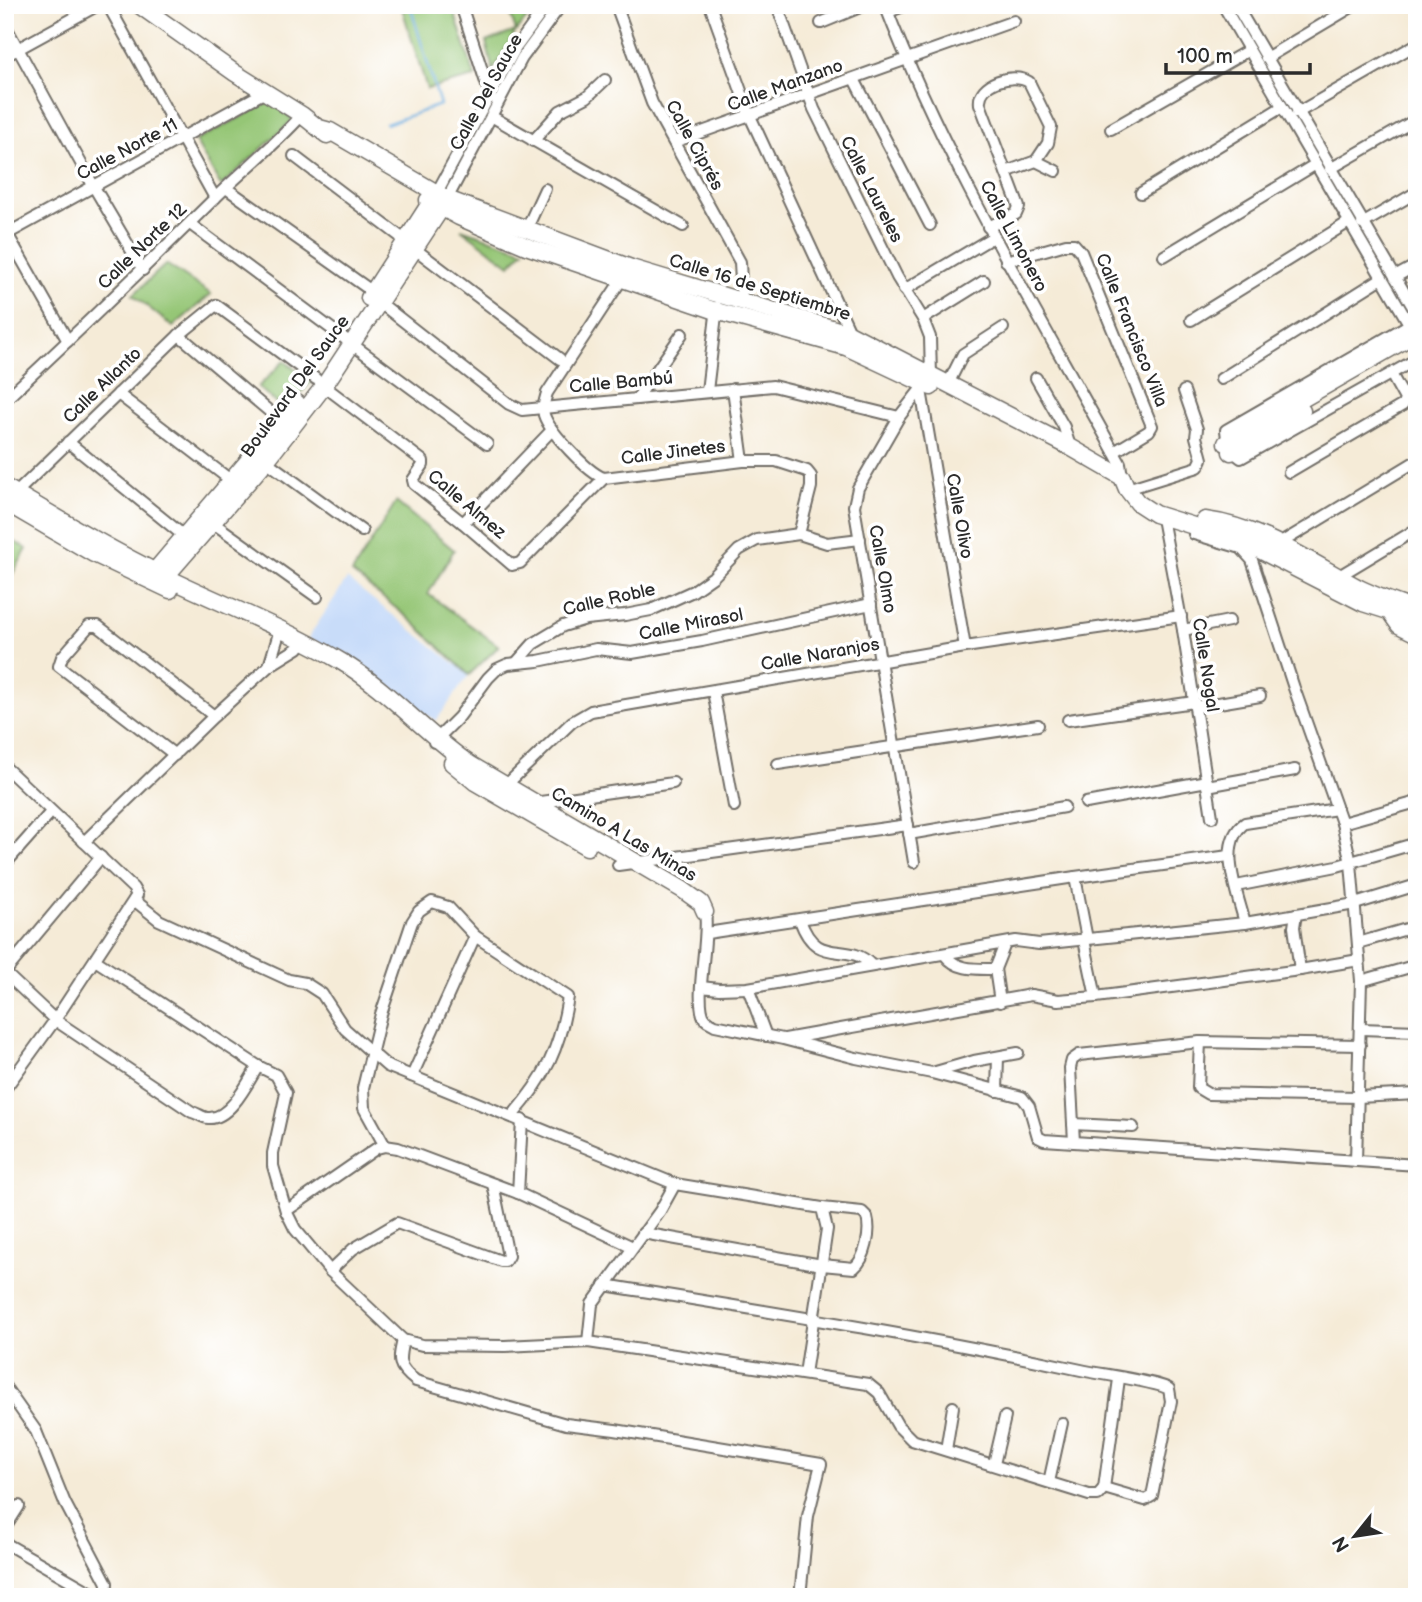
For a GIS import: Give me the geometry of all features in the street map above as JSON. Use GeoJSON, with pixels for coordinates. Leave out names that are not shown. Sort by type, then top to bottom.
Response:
{"type":"FeatureCollection","features":[{"type":"Feature","properties":{"kind":"main road"},"geometry":{"type":"LineString","coordinates":[[139,5],[319,128],[330,131],[439,201]]}},
{"type":"Feature","properties":{"kind":"main road","name":"Calle 16 de Septiembre"},"geometry":{"type":"LineString","coordinates":[[439,201],[527,228],[631,268],[851,334],[926,383],[948,384],[1070,447],[1125,483],[1147,510],[1170,519]]}},
{"type":"Feature","properties":{"kind":"main road","name":"Calle 16 de Septiembre"},"geometry":{"type":"LineString","coordinates":[[439,201],[526,246],[716,311],[846,347],[926,383],[1071,459],[1117,487],[1125,483]]}},
{"type":"Feature","properties":{"kind":"main road","name":"Boulevard Del Sauce"},"geometry":{"type":"LineString","coordinates":[[156,578],[212,522],[266,461],[439,201]]}},
{"type":"Feature","properties":{"kind":"main road"},"geometry":{"type":"LineString","coordinates":[[1229,447],[1415,332]]}},
{"type":"Feature","properties":{"kind":"main road","name":"Boulevard Del Sauce"},"geometry":{"type":"LineString","coordinates":[[156,578],[184,536],[320,382]]}},
{"type":"Feature","properties":{"kind":"main road"},"geometry":{"type":"LineString","coordinates":[[9,494],[86,550],[156,578]]}},
{"type":"Feature","properties":{"kind":"main road"},"geometry":{"type":"LineString","coordinates":[[1170,519],[1207,519],[1234,526],[1279,544],[1390,607],[1399,625],[1417,634]]}},
{"type":"Feature","properties":{"kind":"main road"},"geometry":{"type":"LineString","coordinates":[[1170,519],[1242,541],[1363,603],[1416,609]]}},
{"type":"Feature","properties":{"kind":"main road","name":"Camino A Las Minas"},"geometry":{"type":"LineString","coordinates":[[156,578],[301,644],[435,741],[461,771],[534,803],[636,864],[679,894]]}},
{"type":"Feature","properties":{"kind":"main road","name":"Camino A Las Minas"},"geometry":{"type":"LineString","coordinates":[[502,790],[618,865],[701,903],[705,912]]}},
{"type":"Feature","properties":{"kind":"street"},"geometry":{"type":"LineString","coordinates":[[5,56],[98,5]]}},
{"type":"Feature","properties":{"kind":"street"},"geometry":{"type":"LineString","coordinates":[[108,5],[215,198]]}},
{"type":"Feature","properties":{"kind":"street"},"geometry":{"type":"LineString","coordinates":[[461,5],[492,106],[533,141],[684,226]]}},
{"type":"Feature","properties":{"kind":"street","name":"Calle Del Sauce"},"geometry":{"type":"LineString","coordinates":[[439,201],[492,106],[521,40],[547,5]]}},
{"type":"Feature","properties":{"kind":"street","name":"Calle Del Sauce"},"geometry":{"type":"LineString","coordinates":[[439,201],[532,41],[561,5]]}},
{"type":"Feature","properties":{"kind":"street","name":"Calle Ciprés"},"geometry":{"type":"LineString","coordinates":[[616,5],[646,89],[740,262],[743,300]]}},
{"type":"Feature","properties":{"kind":"street"},"geometry":{"type":"LineString","coordinates":[[710,5],[750,116],[851,334]]}},
{"type":"Feature","properties":{"kind":"street","name":"Calle Laureles"},"geometry":{"type":"LineString","coordinates":[[777,5],[827,138],[904,290],[923,319],[929,337],[926,383]]}},
{"type":"Feature","properties":{"kind":"street"},"geometry":{"type":"LineString","coordinates":[[821,23],[865,5]]}},
{"type":"Feature","properties":{"kind":"street"},"geometry":{"type":"LineString","coordinates":[[887,9],[906,5]]}},
{"type":"Feature","properties":{"kind":"street"},"geometry":{"type":"LineString","coordinates":[[1223,5],[1415,332]]}},
{"type":"Feature","properties":{"kind":"street"},"geometry":{"type":"LineString","coordinates":[[1236,5],[1417,314]]}},
{"type":"Feature","properties":{"kind":"street"},"geometry":{"type":"LineString","coordinates":[[1266,58],[1356,5]]}},
{"type":"Feature","properties":{"kind":"street","name":"Calle Limonero"},"geometry":{"type":"LineString","coordinates":[[887,9],[906,61],[993,237],[1120,463],[1125,483]]}},
{"type":"Feature","properties":{"kind":"street","name":"Calle Manzano"},"geometry":{"type":"LineString","coordinates":[[674,142],[1014,21]]}},
{"type":"Feature","properties":{"kind":"street"},"geometry":{"type":"LineString","coordinates":[[5,25],[93,187],[143,270]]}},
{"type":"Feature","properties":{"kind":"street"},"geometry":{"type":"LineString","coordinates":[[1297,113],[1417,44]]}},
{"type":"Feature","properties":{"kind":"street"},"geometry":{"type":"LineString","coordinates":[[1111,129],[1249,50]]}},
{"type":"Feature","properties":{"kind":"street"},"geometry":{"type":"LineString","coordinates":[[988,227],[1018,211],[1019,207],[980,104],[981,93],[1009,78],[1018,77],[1029,82],[1051,127],[1048,143],[1036,161],[1006,172]]}},
{"type":"Feature","properties":{"kind":"street"},"geometry":{"type":"LineString","coordinates":[[854,79],[930,225]]}},
{"type":"Feature","properties":{"kind":"street"},"geometry":{"type":"LineString","coordinates":[[533,141],[560,111],[587,97],[605,80]]}},
{"type":"Feature","properties":{"kind":"street","name":"Calle Norte 11"},"geometry":{"type":"LineString","coordinates":[[6,233],[265,92]]}},
{"type":"Feature","properties":{"kind":"street"},"geometry":{"type":"LineString","coordinates":[[1141,193],[1282,107]]}},
{"type":"Feature","properties":{"kind":"street","name":"Calle Norte 12"},"geometry":{"type":"LineString","coordinates":[[5,400],[215,198],[282,138],[302,115]]}},
{"type":"Feature","properties":{"kind":"street"},"geometry":{"type":"LineString","coordinates":[[1330,169],[1417,118]]}},
{"type":"Feature","properties":{"kind":"street"},"geometry":{"type":"LineString","coordinates":[[294,156],[560,359]]}},
{"type":"Feature","properties":{"kind":"street"},"geometry":{"type":"LineString","coordinates":[[1036,161],[1056,171]]}},
{"type":"Feature","properties":{"kind":"street"},"geometry":{"type":"LineString","coordinates":[[1164,256],[1315,164]]}},
{"type":"Feature","properties":{"kind":"street","name":"Calle Bambú"},"geometry":{"type":"LineString","coordinates":[[226,188],[376,297],[509,404],[522,410],[773,386],[899,417]]}},
{"type":"Feature","properties":{"kind":"street"},"geometry":{"type":"LineString","coordinates":[[527,228],[545,189]]}},
{"type":"Feature","properties":{"kind":"street"},"geometry":{"type":"LineString","coordinates":[[1362,224],[1417,192]]}},
{"type":"Feature","properties":{"kind":"street"},"geometry":{"type":"LineString","coordinates":[[1191,320],[1349,222]]}},
{"type":"Feature","properties":{"kind":"street"},"geometry":{"type":"LineString","coordinates":[[190,224],[486,444]]}},
{"type":"Feature","properties":{"kind":"street"},"geometry":{"type":"LineString","coordinates":[[6,233],[68,341]]}},
{"type":"Feature","properties":{"kind":"street"},"geometry":{"type":"LineString","coordinates":[[904,290],[993,237]]}},
{"type":"Feature","properties":{"kind":"street","name":"Calle Francisco Villa"},"geometry":{"type":"LineString","coordinates":[[1006,261],[1066,244],[1074,244],[1081,252],[1152,426],[1149,431],[1114,452]]}},
{"type":"Feature","properties":{"kind":"street"},"geometry":{"type":"LineString","coordinates":[[1395,277],[1417,265]]}},
{"type":"Feature","properties":{"kind":"street"},"geometry":{"type":"LineString","coordinates":[[1221,379],[1382,278]]}},
{"type":"Feature","properties":{"kind":"street"},"geometry":{"type":"LineString","coordinates":[[604,478],[593,472],[552,430],[543,407],[547,393],[622,279]]}},
{"type":"Feature","properties":{"kind":"street"},"geometry":{"type":"LineString","coordinates":[[923,319],[984,281]]}},
{"type":"Feature","properties":{"kind":"street"},"geometry":{"type":"LineString","coordinates":[[707,391],[719,294]]}},
{"type":"Feature","properties":{"kind":"street","name":"Calle Allanto"},"geometry":{"type":"LineString","coordinates":[[9,494],[68,442],[179,335],[216,305]]}},
{"type":"Feature","properties":{"kind":"street","name":"Calle Almez"},"geometry":{"type":"LineString","coordinates":[[216,305],[423,461],[424,465],[413,483],[512,565],[518,565]]}},
{"type":"Feature","properties":{"kind":"street"},"geometry":{"type":"LineString","coordinates":[[948,384],[963,354],[1003,328]]}},
{"type":"Feature","properties":{"kind":"street"},"geometry":{"type":"LineString","coordinates":[[638,397],[682,334]]}},
{"type":"Feature","properties":{"kind":"street"},"geometry":{"type":"LineString","coordinates":[[179,335],[282,422]]}},
{"type":"Feature","properties":{"kind":"street"},"geometry":{"type":"LineString","coordinates":[[1229,447],[1241,458],[1417,359]]}},
{"type":"Feature","properties":{"kind":"street"},"geometry":{"type":"LineString","coordinates":[[1289,471],[1403,405],[1404,396],[1391,374]]}},
{"type":"Feature","properties":{"kind":"street"},"geometry":{"type":"LineString","coordinates":[[1036,378],[1067,434],[1070,447]]}},
{"type":"Feature","properties":{"kind":"street","name":"Calle Olmo"},"geometry":{"type":"LineString","coordinates":[[914,862],[854,506],[856,494],[899,417],[926,383]]}},
{"type":"Feature","properties":{"kind":"street","name":"Calle Olivo"},"geometry":{"type":"LineString","coordinates":[[926,383],[965,648]]}},
{"type":"Feature","properties":{"kind":"street","name":"Calle Jinetes"},"geometry":{"type":"LineString","coordinates":[[733,389],[743,461]]}},
{"type":"Feature","properties":{"kind":"street"},"geometry":{"type":"LineString","coordinates":[[1125,483],[1198,467],[1202,459],[1196,437],[1197,429],[1184,391]]}},
{"type":"Feature","properties":{"kind":"street"},"geometry":{"type":"LineString","coordinates":[[118,394],[233,482]]}},
{"type":"Feature","properties":{"kind":"street"},"geometry":{"type":"LineString","coordinates":[[463,523],[552,430]]}},
{"type":"Feature","properties":{"kind":"street"},"geometry":{"type":"LineString","coordinates":[[68,442],[184,536]]}},
{"type":"Feature","properties":{"kind":"street"},"geometry":{"type":"LineString","coordinates":[[266,461],[362,531]]}},
{"type":"Feature","properties":{"kind":"street","name":"Calle Jinetes"},"geometry":{"type":"LineString","coordinates":[[518,565],[604,478],[743,461],[776,461],[807,471],[811,476],[811,487],[799,534]]}},
{"type":"Feature","properties":{"kind":"street"},"geometry":{"type":"LineString","coordinates":[[1279,544],[1413,463]]}},
{"type":"Feature","properties":{"kind":"street"},"geometry":{"type":"LineString","coordinates":[[1170,519],[1193,533],[1241,548],[1252,561],[1342,823],[1355,904],[1361,981],[1356,1161]]}},
{"type":"Feature","properties":{"kind":"street","name":"Calle Nogal"},"geometry":{"type":"LineString","coordinates":[[1170,519],[1181,616],[1212,817]]}},
{"type":"Feature","properties":{"kind":"street"},"geometry":{"type":"LineString","coordinates":[[212,522],[317,597]]}},
{"type":"Feature","properties":{"kind":"street"},"geometry":{"type":"LineString","coordinates":[[1339,576],[1417,529]]}},
{"type":"Feature","properties":{"kind":"street","name":"Calle Roble"},"geometry":{"type":"LineString","coordinates":[[435,741],[459,717],[497,669],[517,662],[533,644],[563,626],[586,619],[625,615],[661,606],[702,586],[739,550],[749,544],[799,534],[827,543],[860,539]]}},
{"type":"Feature","properties":{"kind":"street","name":"Calle Mirasol"},"geometry":{"type":"LineString","coordinates":[[517,662],[538,661],[596,649],[632,653],[702,641],[871,604]]}},
{"type":"Feature","properties":{"kind":"street","name":"Calle Naranjos"},"geometry":{"type":"LineString","coordinates":[[502,790],[584,713],[881,661],[1181,616]]}},
{"type":"Feature","properties":{"kind":"street"},"geometry":{"type":"LineString","coordinates":[[1183,630],[1229,621]]}},
{"type":"Feature","properties":{"kind":"street"},"geometry":{"type":"LineString","coordinates":[[175,755],[59,666],[62,657],[89,626],[98,626],[214,716]]}},
{"type":"Feature","properties":{"kind":"street"},"geometry":{"type":"LineString","coordinates":[[269,666],[278,635]]}},
{"type":"Feature","properties":{"kind":"street"},"geometry":{"type":"LineString","coordinates":[[85,842],[214,716],[269,666],[301,644]]}},
{"type":"Feature","properties":{"kind":"street"},"geometry":{"type":"LineString","coordinates":[[713,691],[734,806]]}},
{"type":"Feature","properties":{"kind":"street"},"geometry":{"type":"LineString","coordinates":[[1068,720],[1260,696]]}},
{"type":"Feature","properties":{"kind":"street"},"geometry":{"type":"LineString","coordinates":[[778,764],[1038,725]]}},
{"type":"Feature","properties":{"kind":"street"},"geometry":{"type":"LineString","coordinates":[[5,767],[136,891],[134,900],[95,960],[5,1089]]}},
{"type":"Feature","properties":{"kind":"street"},"geometry":{"type":"LineString","coordinates":[[1086,803],[1295,769]]}},
{"type":"Feature","properties":{"kind":"street"},"geometry":{"type":"LineString","coordinates":[[534,803],[673,783]]}},
{"type":"Feature","properties":{"kind":"street"},"geometry":{"type":"LineString","coordinates":[[1342,823],[1417,802]]}},
{"type":"Feature","properties":{"kind":"street"},"geometry":{"type":"LineString","coordinates":[[618,865],[909,830],[1064,807]]}},
{"type":"Feature","properties":{"kind":"street"},"geometry":{"type":"LineString","coordinates":[[1245,923],[1229,856],[1234,833],[1245,823],[1337,809]]}},
{"type":"Feature","properties":{"kind":"street"},"geometry":{"type":"LineString","coordinates":[[5,864],[51,812]]}},
{"type":"Feature","properties":{"kind":"street"},"geometry":{"type":"LineString","coordinates":[[1236,886],[1350,863],[1417,844]]}},
{"type":"Feature","properties":{"kind":"street"},"geometry":{"type":"LineString","coordinates":[[707,933],[1229,856]]}},
{"type":"Feature","properties":{"kind":"street"},"geometry":{"type":"LineString","coordinates":[[101,857],[5,972],[55,1020],[192,1111],[207,1118],[234,1104],[258,1066]]}},
{"type":"Feature","properties":{"kind":"street"},"geometry":{"type":"LineString","coordinates":[[1075,877],[1096,997]]}},
{"type":"Feature","properties":{"kind":"street"},"geometry":{"type":"LineString","coordinates":[[701,987],[748,988],[1022,941],[1039,944],[1245,923],[1355,904],[1417,885]]}},
{"type":"Feature","properties":{"kind":"street"},"geometry":{"type":"LineString","coordinates":[[134,900],[159,920],[289,980],[305,983],[317,990],[326,998],[345,1029],[387,1066],[675,1184],[865,1213],[869,1226],[868,1238],[856,1267],[851,1269],[643,1233]]}},
{"type":"Feature","properties":{"kind":"street"},"geometry":{"type":"LineString","coordinates":[[385,1146],[363,1103],[363,1088],[381,1014],[412,922],[419,911],[432,902],[444,905],[460,917],[475,936],[568,998],[561,1032],[549,1064],[517,1118],[518,1193]]}},
{"type":"Feature","properties":{"kind":"street"},"geometry":{"type":"LineString","coordinates":[[705,912],[707,933],[701,987],[702,1007],[705,1019],[715,1025],[932,1073],[1023,1097],[1027,1100],[1038,1137],[1044,1140],[1417,1165]]}},
{"type":"Feature","properties":{"kind":"street"},"geometry":{"type":"LineString","coordinates":[[1296,914],[1294,927],[1300,970]]}},
{"type":"Feature","properties":{"kind":"street"},"geometry":{"type":"LineString","coordinates":[[800,920],[808,939],[822,950],[858,956],[871,965]]}},
{"type":"Feature","properties":{"kind":"street"},"geometry":{"type":"LineString","coordinates":[[1358,943],[1417,926]]}},
{"type":"Feature","properties":{"kind":"street"},"geometry":{"type":"LineString","coordinates":[[412,1076],[475,936]]}},
{"type":"Feature","properties":{"kind":"street"},"geometry":{"type":"LineString","coordinates":[[1000,1002],[995,969],[1005,944]]}},
{"type":"Feature","properties":{"kind":"street"},"geometry":{"type":"LineString","coordinates":[[945,955],[956,965],[995,969]]}},
{"type":"Feature","properties":{"kind":"street"},"geometry":{"type":"LineString","coordinates":[[95,960],[276,1075],[286,1093],[273,1166],[286,1211],[295,1229],[330,1271],[403,1340],[422,1345],[505,1346],[588,1342],[871,1386],[907,1436],[1094,1496],[1104,1488],[1119,1379]]}},
{"type":"Feature","properties":{"kind":"street"},"geometry":{"type":"LineString","coordinates":[[783,1039],[1031,995],[1058,1000],[1096,997],[1359,960]]}},
{"type":"Feature","properties":{"kind":"street"},"geometry":{"type":"LineString","coordinates":[[1361,981],[1417,965]]}},
{"type":"Feature","properties":{"kind":"street"},"geometry":{"type":"LineString","coordinates":[[748,988],[765,1036]]}},
{"type":"Feature","properties":{"kind":"street"},"geometry":{"type":"LineString","coordinates":[[1361,1029],[1417,1031]]}},
{"type":"Feature","properties":{"kind":"street"},"geometry":{"type":"LineString","coordinates":[[1074,1142],[1069,1073],[1075,1057],[1114,1049],[1200,1042],[1360,1045]]}},
{"type":"Feature","properties":{"kind":"street"},"geometry":{"type":"LineString","coordinates":[[1200,1042],[1198,1088],[1208,1094],[1358,1097],[1417,1094]]}},
{"type":"Feature","properties":{"kind":"street"},"geometry":{"type":"LineString","coordinates":[[932,1073],[974,1061],[1018,1053]]}},
{"type":"Feature","properties":{"kind":"street"},"geometry":{"type":"LineString","coordinates":[[997,1091],[998,1057]]}},
{"type":"Feature","properties":{"kind":"street"},"geometry":{"type":"LineString","coordinates":[[1073,1124],[1133,1127]]}},
{"type":"Feature","properties":{"kind":"street"},"geometry":{"type":"LineString","coordinates":[[286,1211],[385,1146],[398,1148],[518,1193],[634,1247]]}},
{"type":"Feature","properties":{"kind":"street"},"geometry":{"type":"LineString","coordinates":[[330,1271],[353,1248],[397,1223],[505,1261],[508,1256],[493,1184]]}},
{"type":"Feature","properties":{"kind":"street"},"geometry":{"type":"LineString","coordinates":[[588,1342],[592,1304],[660,1212],[675,1184]]}},
{"type":"Feature","properties":{"kind":"street"},"geometry":{"type":"LineString","coordinates":[[805,1374],[827,1228],[822,1208]]}},
{"type":"Feature","properties":{"kind":"street"},"geometry":{"type":"LineString","coordinates":[[606,1285],[813,1318],[1119,1379],[1162,1385],[1169,1389],[1171,1401],[1151,1498],[1142,1500],[1104,1488]]}},
{"type":"Feature","properties":{"kind":"street"},"geometry":{"type":"LineString","coordinates":[[403,1340],[400,1363],[402,1370],[416,1381],[566,1424],[821,1464],[808,1516],[800,1597]]}},
{"type":"Feature","properties":{"kind":"street"},"geometry":{"type":"LineString","coordinates":[[5,1387],[36,1431],[65,1503],[107,1583],[106,1597]]}},
{"type":"Feature","properties":{"kind":"street"},"geometry":{"type":"LineString","coordinates":[[946,1450],[953,1407]]}},
{"type":"Feature","properties":{"kind":"street"},"geometry":{"type":"LineString","coordinates":[[994,1464],[1005,1417]]}},
{"type":"Feature","properties":{"kind":"street"},"geometry":{"type":"LineString","coordinates":[[1049,1482],[1062,1423]]}},
{"type":"Feature","properties":{"kind":"street"},"geometry":{"type":"LineString","coordinates":[[5,1528],[19,1506]]}},
{"type":"Feature","properties":{"kind":"street"},"geometry":{"type":"LineString","coordinates":[[5,1543],[99,1597]]}},
{"type":"Feature","properties":{"kind":"shaded area"},"geometry":{"type":"Polygon","coordinates":[[[347,579],[469,675],[436,721],[308,638],[347,579]]]}},
{"type":"Feature","properties":{"kind":"green space"},"geometry":{"type":"Polygon","coordinates":[[[401,5],[452,5],[475,77],[427,89],[401,5]]]}},
{"type":"Feature","properties":{"kind":"green space"},"geometry":{"type":"Polygon","coordinates":[[[507,5],[539,5],[516,31],[507,5]]]}},
{"type":"Feature","properties":{"kind":"green space"},"geometry":{"type":"Polygon","coordinates":[[[516,31],[493,71],[486,42],[516,31]]]}},
{"type":"Feature","properties":{"kind":"green space"},"geometry":{"type":"Polygon","coordinates":[[[272,101],[293,120],[221,186],[195,141],[272,101]]]}},
{"type":"Feature","properties":{"kind":"green space"},"geometry":{"type":"Polygon","coordinates":[[[461,229],[524,250],[510,265],[461,229]]]}},
{"type":"Feature","properties":{"kind":"green space"},"geometry":{"type":"Polygon","coordinates":[[[166,264],[211,294],[173,327],[133,295],[166,264]]]}},
{"type":"Feature","properties":{"kind":"green space"},"geometry":{"type":"Polygon","coordinates":[[[284,361],[313,381],[284,410],[258,387],[284,361]]]}},
{"type":"Feature","properties":{"kind":"green space"},"geometry":{"type":"Polygon","coordinates":[[[396,502],[454,550],[428,594],[499,646],[469,675],[412,621],[352,573],[396,502]]]}},
{"type":"Feature","properties":{"kind":"green space"},"geometry":{"type":"Polygon","coordinates":[[[5,536],[27,549],[5,587],[5,536]]]}},
{"type":"Feature","properties":{"kind":"waterway"},"geometry":{"type":"LineString","coordinates":[[386,124],[440,105],[410,5]]}}]}
